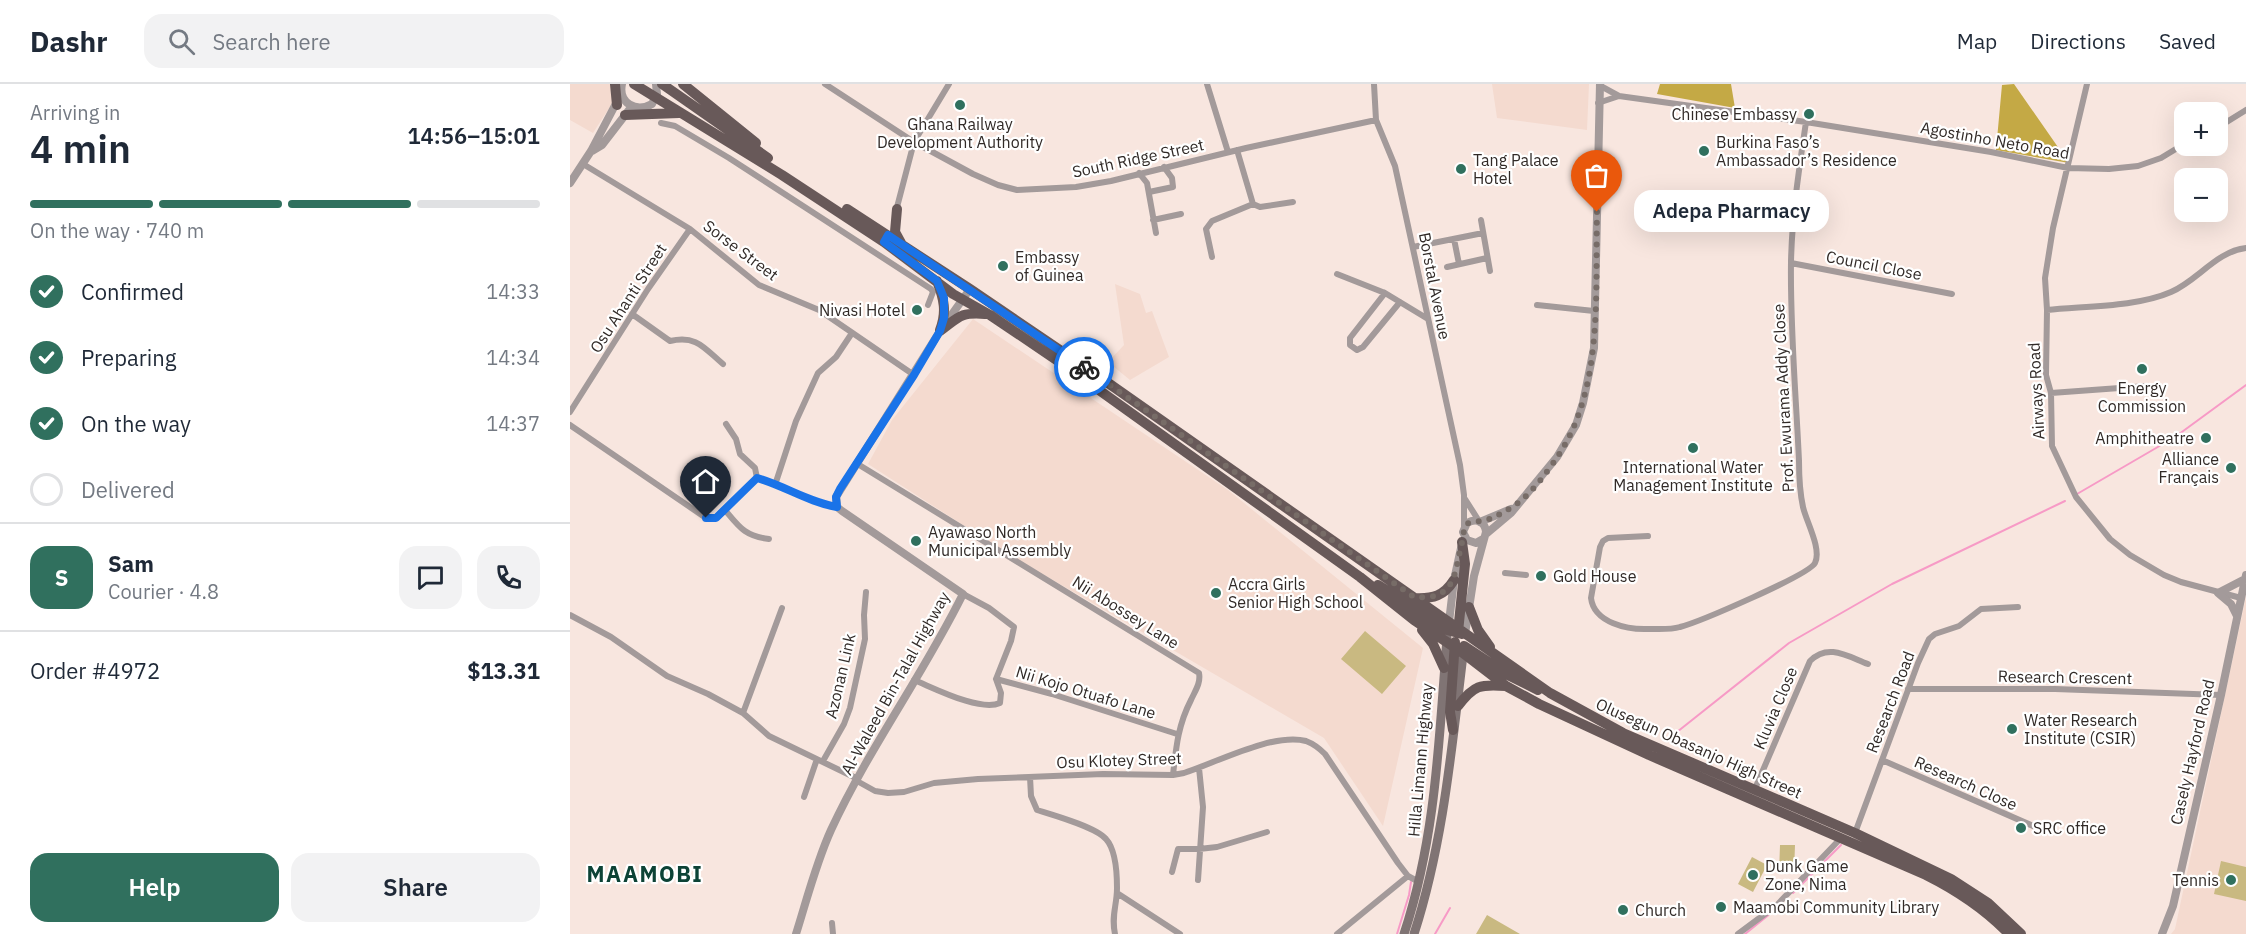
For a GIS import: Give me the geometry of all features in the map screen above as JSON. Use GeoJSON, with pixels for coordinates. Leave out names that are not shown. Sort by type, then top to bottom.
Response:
{"type":"FeatureCollection","features":[{"type":"Feature","properties":{"kind":"main road"},"geometry":{"type":"LineString","coordinates":[[615,84],[619,100]]}},
{"type":"Feature","properties":{"kind":"main road","name":"Olusegun Obasanjo High Street"},"geometry":{"type":"LineString","coordinates":[[634,84],[970,289],[1414,597],[1506,686],[1572,720],[1947,886],[1985,912],[2009,934]]}},
{"type":"Feature","properties":{"kind":"main road","name":"Olusegun Obasanjo High Street"},"geometry":{"type":"LineString","coordinates":[[662,84],[772,161],[873,226],[937,281],[990,315],[1360,578],[1414,620],[1493,652],[1550,693],[1623,733],[1854,833],[1951,879],[1988,903],[2021,934]]}},
{"type":"Feature","properties":{"kind":"main road"},"geometry":{"type":"LineString","coordinates":[[683,84],[761,146],[772,161]]}},
{"type":"Feature","properties":{"kind":"main road"},"geometry":{"type":"LineString","coordinates":[[629,111],[679,113]]}},
{"type":"Feature","properties":{"kind":"main road"},"geometry":{"type":"LineString","coordinates":[[873,226],[879,226],[895,212]]}},
{"type":"Feature","properties":{"kind":"main road"},"geometry":{"type":"LineString","coordinates":[[895,212],[894,232],[905,248]]}},
{"type":"Feature","properties":{"kind":"main road"},"geometry":{"type":"LineString","coordinates":[[937,281],[945,304],[940,331]]}},
{"type":"Feature","properties":{"kind":"main road"},"geometry":{"type":"LineString","coordinates":[[940,331],[967,313],[990,315]]}},
{"type":"Feature","properties":{"kind":"main road"},"geometry":{"type":"LineString","coordinates":[[1453,730],[1450,712],[1465,564],[1463,536]]}},
{"type":"Feature","properties":{"kind":"main road"},"geometry":{"type":"LineString","coordinates":[[1360,578],[1381,586],[1534,689],[1550,693]]}},
{"type":"Feature","properties":{"kind":"main road"},"geometry":{"type":"LineString","coordinates":[[1414,597],[1436,597],[1448,589],[1454,580]]}},
{"type":"Feature","properties":{"kind":"main road"},"geometry":{"type":"LineString","coordinates":[[1469,606],[1478,630],[1493,652]]}},
{"type":"Feature","properties":{"kind":"main road"},"geometry":{"type":"LineString","coordinates":[[1414,620],[1433,644],[1444,669]]}},
{"type":"Feature","properties":{"kind":"main road","name":"Hilla Limann Highway"},"geometry":{"type":"LineString","coordinates":[[1404,934],[1429,836],[1436,786],[1444,669],[1456,638]]}},
{"type":"Feature","properties":{"kind":"main road","name":"Hilla Limann Highway"},"geometry":{"type":"LineString","coordinates":[[1414,934],[1437,847],[1458,706],[1456,638]]}},
{"type":"Feature","properties":{"kind":"main road"},"geometry":{"type":"LineString","coordinates":[[1458,706],[1468,693],[1481,685],[1506,686]]}},
{"type":"Feature","properties":{"kind":"street"},"geometry":{"type":"LineString","coordinates":[[570,183],[591,151],[619,100],[622,84]]}},
{"type":"Feature","properties":{"kind":"street"},"geometry":{"type":"LineString","coordinates":[[591,151],[602,145],[629,111],[652,104],[656,97],[657,84]]}},
{"type":"Feature","properties":{"kind":"street","name":"South Ridge Street"},"geometry":{"type":"LineString","coordinates":[[825,84],[914,142],[973,174],[1017,190],[1076,187],[1376,120]]}},
{"type":"Feature","properties":{"kind":"street"},"geometry":{"type":"LineString","coordinates":[[886,239],[914,142],[949,84]]}},
{"type":"Feature","properties":{"kind":"street"},"geometry":{"type":"LineString","coordinates":[[1208,84],[1228,152]]}},
{"type":"Feature","properties":{"kind":"street","name":"Borstal Avenue"},"geometry":{"type":"LineString","coordinates":[[1374,84],[1376,120],[1395,166],[1460,465],[1464,495],[1463,536]]}},
{"type":"Feature","properties":{"kind":"street","name":"Airways Road"},"geometry":{"type":"LineString","coordinates":[[2087,84],[2053,228],[2045,279],[2046,375],[2051,393],[2052,446],[2076,497],[2110,539],[2147,566],[2181,582],[2241,598]]}},
{"type":"Feature","properties":{"kind":"street"},"geometry":{"type":"LineString","coordinates":[[1463,536],[1473,543],[1485,537],[1517,506],[1557,457],[1576,425],[1589,378],[1594,348],[1599,85]]}},
{"type":"Feature","properties":{"kind":"street","name":"Agostinho Neto Road"},"geometry":{"type":"LineString","coordinates":[[1599,85],[1618,96],[1806,122],[1991,152],[2068,168],[2109,169],[2138,166],[2162,158],[2174,150]]}},
{"type":"Feature","properties":{"kind":"street","name":"Agostinho Neto Road"},"geometry":{"type":"LineString","coordinates":[[1598,103],[1618,96]]}},
{"type":"Feature","properties":{"kind":"street"},"geometry":{"type":"LineString","coordinates":[[619,100],[624,100],[629,111]]}},
{"type":"Feature","properties":{"kind":"street"},"geometry":{"type":"LineString","coordinates":[[2228,121],[2246,110]]}},
{"type":"Feature","properties":{"kind":"street","name":"Prof. Ewurama Addy Close"},"geometry":{"type":"LineString","coordinates":[[1648,536],[1608,538],[1600,547],[1591,605],[1596,613],[1628,629],[1667,629],[1684,626],[1765,591],[1810,569],[1816,562],[1816,548],[1802,505],[1791,263],[1793,218],[1806,122]]}},
{"type":"Feature","properties":{"kind":"street"},"geometry":{"type":"LineString","coordinates":[[661,123],[680,128],[746,168],[931,289],[933,292],[928,305]]}},
{"type":"Feature","properties":{"kind":"street"},"geometry":{"type":"LineString","coordinates":[[1237,150],[1253,204]]}},
{"type":"Feature","properties":{"kind":"street"},"geometry":{"type":"LineString","coordinates":[[746,168],[753,157]]}},
{"type":"Feature","properties":{"kind":"street","name":"Sorse Street"},"geometry":{"type":"LineString","coordinates":[[583,164],[690,229],[759,285],[819,310],[914,375]]}},
{"type":"Feature","properties":{"kind":"street"},"geometry":{"type":"LineString","coordinates":[[1149,192],[1173,187],[1172,178],[1164,167]]}},
{"type":"Feature","properties":{"kind":"street"},"geometry":{"type":"LineString","coordinates":[[1139,173],[1147,183],[1156,233]]}},
{"type":"Feature","properties":{"kind":"street"},"geometry":{"type":"LineString","coordinates":[[1212,257],[1206,229],[1209,224],[1253,204],[1260,207],[1293,202]]}},
{"type":"Feature","properties":{"kind":"street"},"geometry":{"type":"LineString","coordinates":[[1154,220],[1181,214]]}},
{"type":"Feature","properties":{"kind":"street"},"geometry":{"type":"LineString","coordinates":[[1481,220],[1490,271]]}},
{"type":"Feature","properties":{"kind":"street","name":"Osu Ahanti Street"},"geometry":{"type":"LineString","coordinates":[[570,412],[632,314],[690,229]]}},
{"type":"Feature","properties":{"kind":"street"},"geometry":{"type":"LineString","coordinates":[[1413,247],[1483,233]]}},
{"type":"Feature","properties":{"kind":"street"},"geometry":{"type":"LineString","coordinates":[[1454,239],[1460,264]]}},
{"type":"Feature","properties":{"kind":"street"},"geometry":{"type":"LineString","coordinates":[[2047,310],[2149,300],[2172,292],[2229,253],[2246,248]]}},
{"type":"Feature","properties":{"kind":"street"},"geometry":{"type":"LineString","coordinates":[[1447,267],[1487,258]]}},
{"type":"Feature","properties":{"kind":"street","name":"Council Close"},"geometry":{"type":"LineString","coordinates":[[1791,263],[1952,294]]}},
{"type":"Feature","properties":{"kind":"street"},"geometry":{"type":"LineString","coordinates":[[1337,274],[1385,293],[1428,319]]}},
{"type":"Feature","properties":{"kind":"street"},"geometry":{"type":"LineString","coordinates":[[757,478],[822,504],[837,507],[836,497],[856,463],[940,331],[970,289]]}},
{"type":"Feature","properties":{"kind":"street"},"geometry":{"type":"LineString","coordinates":[[1385,293],[1350,338],[1350,345],[1357,350],[1363,348],[1400,302]]}},
{"type":"Feature","properties":{"kind":"street"},"geometry":{"type":"LineString","coordinates":[[1537,305],[1594,311]]}},
{"type":"Feature","properties":{"kind":"street"},"geometry":{"type":"LineString","coordinates":[[632,314],[670,341],[682,339],[697,342],[723,364]]}},
{"type":"Feature","properties":{"kind":"street"},"geometry":{"type":"LineString","coordinates":[[775,485],[795,421],[818,373],[836,357],[852,333]]}},
{"type":"Feature","properties":{"kind":"street"},"geometry":{"type":"LineString","coordinates":[[2051,393],[2147,386]]}},
{"type":"Feature","properties":{"kind":"street"},"geometry":{"type":"LineString","coordinates":[[726,424],[735,437],[741,454],[755,468],[757,478]]}},
{"type":"Feature","properties":{"kind":"street"},"geometry":{"type":"LineString","coordinates":[[570,425],[706,518],[716,518],[757,478]]}},
{"type":"Feature","properties":{"kind":"street","name":"Nii Abossey Lane"},"geometry":{"type":"LineString","coordinates":[[856,463],[1200,673],[1199,684],[1184,713],[1178,734],[1173,775]]}},
{"type":"Feature","properties":{"kind":"street","name":"Borstal Avenue"},"geometry":{"type":"LineString","coordinates":[[1464,495],[1480,521]]}},
{"type":"Feature","properties":{"kind":"street"},"geometry":{"type":"LineString","coordinates":[[1456,638],[1454,580],[1463,536],[1470,521],[1480,521],[1517,506]]}},
{"type":"Feature","properties":{"kind":"street","name":"Al-Waleed Bin-Talal Highway"},"geometry":{"type":"LineString","coordinates":[[796,934],[819,860],[831,830],[963,594],[837,507]]}},
{"type":"Feature","properties":{"kind":"street"},"geometry":{"type":"LineString","coordinates":[[725,510],[747,534],[769,539]]}},
{"type":"Feature","properties":{"kind":"street"},"geometry":{"type":"LineString","coordinates":[[1456,638],[1469,606],[1485,537],[1485,527],[1480,521]]}},
{"type":"Feature","properties":{"kind":"street"},"geometry":{"type":"LineString","coordinates":[[1505,573],[1526,575]]}},
{"type":"Feature","properties":{"kind":"street"},"geometry":{"type":"LineString","coordinates":[[2237,616],[2231,604],[2218,593],[2246,577]]}},
{"type":"Feature","properties":{"kind":"street","name":"Casely Hayford Road"},"geometry":{"type":"LineString","coordinates":[[2162,934],[2173,906],[2246,577]]}},
{"type":"Feature","properties":{"kind":"street","name":"Azonan Link"},"geometry":{"type":"LineString","coordinates":[[820,760],[844,724],[850,708],[865,639],[866,592]]}},
{"type":"Feature","properties":{"kind":"street","name":"Nii Kojo Otuafo Lane"},"geometry":{"type":"LineString","coordinates":[[963,594],[989,608],[1014,627],[996,679],[1178,734]]}},
{"type":"Feature","properties":{"kind":"street","name":"Research Road"},"geometry":{"type":"LineString","coordinates":[[1854,833],[1908,688],[1929,639],[1935,634],[1959,626],[1981,609],[2018,607]]}},
{"type":"Feature","properties":{"kind":"street"},"geometry":{"type":"LineString","coordinates":[[743,713],[782,608]]}},
{"type":"Feature","properties":{"kind":"street","name":"Osu Klotey Street"},"geometry":{"type":"LineString","coordinates":[[570,615],[610,637],[667,676],[743,713],[769,736],[820,760],[875,791],[904,792],[934,783],[978,779],[1173,775],[1267,743],[1296,740],[1314,745],[1325,754],[1408,876],[1419,882]]}},
{"type":"Feature","properties":{"kind":"street","name":"Kluvia Close"},"geometry":{"type":"LineString","coordinates":[[1754,791],[1810,661],[1816,654],[1835,651],[1868,664]]}},
{"type":"Feature","properties":{"kind":"street"},"geometry":{"type":"LineString","coordinates":[[914,680],[960,698],[993,705],[1000,703],[1001,699],[996,679]]}},
{"type":"Feature","properties":{"kind":"street","name":"Research Crescent"},"geometry":{"type":"LineString","coordinates":[[1908,688],[2065,689],[2221,695]]}},
{"type":"Feature","properties":{"kind":"street"},"geometry":{"type":"LineString","coordinates":[[804,797],[820,760]]}},
{"type":"Feature","properties":{"kind":"street","name":"Research Close"},"geometry":{"type":"LineString","coordinates":[[1882,760],[2040,830]]}},
{"type":"Feature","properties":{"kind":"street"},"geometry":{"type":"LineString","coordinates":[[1198,879],[1203,807],[1199,768]]}},
{"type":"Feature","properties":{"kind":"street"},"geometry":{"type":"LineString","coordinates":[[1029,777],[1031,796],[1037,810],[1096,832],[1106,839],[1114,857],[1117,892],[1113,911],[1115,934]]}},
{"type":"Feature","properties":{"kind":"street"},"geometry":{"type":"LineString","coordinates":[[1172,872],[1178,849],[1217,847],[1268,832]]}},
{"type":"Feature","properties":{"kind":"street"},"geometry":{"type":"LineString","coordinates":[[1738,934],[1777,905],[1841,838]]}},
{"type":"Feature","properties":{"kind":"street"},"geometry":{"type":"LineString","coordinates":[[1337,934],[1408,876]]}},
{"type":"Feature","properties":{"kind":"street"},"geometry":{"type":"LineString","coordinates":[[1117,892],[1180,934]]}},
{"type":"Feature","properties":{"kind":"street"},"geometry":{"type":"LineString","coordinates":[[832,923],[833,934]]}},
{"type":"Feature","properties":{"kind":"shaded area"},"geometry":{"type":"Polygon","coordinates":[[[570,84],[612,84],[615,99],[593,133],[570,120],[570,84]]]}},
{"type":"Feature","properties":{"kind":"shaded area"},"geometry":{"type":"Polygon","coordinates":[[[1492,84],[1589,84],[1587,130],[1497,118],[1492,84]]]}},
{"type":"Feature","properties":{"kind":"shaded area"},"geometry":{"type":"Polygon","coordinates":[[[1660,84],[1731,84],[1735,108],[1657,94],[1660,84]]]}},
{"type":"Feature","properties":{"kind":"shaded area"},"geometry":{"type":"Polygon","coordinates":[[[2014,84],[2069,163],[1996,150],[2002,85],[2014,84]]]}},
{"type":"Feature","properties":{"kind":"shaded area"},"geometry":{"type":"Polygon","coordinates":[[[1115,284],[1140,294],[1146,313],[1152,311],[1169,357],[1130,380],[1108,362],[1124,345],[1115,284]]]}},
{"type":"Feature","properties":{"kind":"shaded area","name":"Accra Girls Senior High School"},"geometry":{"type":"Polygon","coordinates":[[[973,319],[1228,490],[1423,648],[1383,826],[1324,738],[1005,552],[868,464],[892,420],[973,319]]]}},
{"type":"Feature","properties":{"kind":"shaded area"},"geometry":{"type":"Polygon","coordinates":[[[2246,597],[2246,934],[2171,934],[2175,929],[2246,597]]]}},
{"type":"Feature","properties":{"kind":"shaded area"},"geometry":{"type":"Polygon","coordinates":[[[1365,631],[1406,666],[1382,694],[1341,659],[1365,631]]]}},
{"type":"Feature","properties":{"kind":"shaded area"},"geometry":{"type":"Polygon","coordinates":[[[1780,845],[1795,845],[1794,873],[1779,873],[1780,845]]]}},
{"type":"Feature","properties":{"kind":"shaded area","name":"Dunk Game Zone, Nima"},"geometry":{"type":"Polygon","coordinates":[[[1752,857],[1767,865],[1753,892],[1738,884],[1752,857]]]}},
{"type":"Feature","properties":{"kind":"shaded area","name":"Tennis"},"geometry":{"type":"Polygon","coordinates":[[[2221,861],[2246,867],[2246,901],[2214,894],[2221,861]]]}},
{"type":"Feature","properties":{"kind":"shaded area"},"geometry":{"type":"Polygon","coordinates":[[[1487,915],[1520,934],[1476,934],[1487,915]]]}},
{"type":"Feature","properties":{"kind":"waterway"},"geometry":{"type":"LineString","coordinates":[[2077,494],[2175,437],[2246,385]]}},
{"type":"Feature","properties":{"kind":"waterway"},"geometry":{"type":"LineString","coordinates":[[1677,732],[1789,643],[1892,584],[2065,501]]}},
{"type":"Feature","properties":{"kind":"waterway"},"geometry":{"type":"LineString","coordinates":[[1793,893],[1841,845]]}},
{"type":"Feature","properties":{"kind":"waterway"},"geometry":{"type":"LineString","coordinates":[[1397,934],[1411,882]]}},
{"type":"Feature","properties":{"kind":"waterway"},"geometry":{"type":"LineString","coordinates":[[1435,934],[1450,908]]}},
{"type":"Feature","properties":{"kind":"waterway"},"geometry":{"type":"LineString","coordinates":[[1745,934],[1776,909]]}},
{"type":"Feature","properties":{"kind":"way so far"},"geometry":{"type":"LineString","coordinates":[[1084,367],[1414,597],[1436,597],[1444,593],[1454,580],[1463,532],[1467,523],[1473,520],[1480,522],[1517,506],[1557,457],[1576,425],[1589,378],[1594,348],[1597,212]]}},
{"type":"Feature","properties":{"kind":"place","name":"Ghana Railway Development Authority"},"geometry":{"type":"Point","coordinates":[960,105]}},
{"type":"Feature","properties":{"kind":"place","name":"Chinese Embassy"},"geometry":{"type":"Point","coordinates":[1809,114]}},
{"type":"Feature","properties":{"kind":"place","name":"Burkina Faso’s Ambassador’s Residence"},"geometry":{"type":"Point","coordinates":[1704,151]}},
{"type":"Feature","properties":{"kind":"place","name":"Tang Palace Hotel"},"geometry":{"type":"Point","coordinates":[1461,169]}},
{"type":"Feature","properties":{"kind":"place","name":"Adepa Pharmacy"},"geometry":{"type":"Point","coordinates":[1597,212]}},
{"type":"Feature","properties":{"kind":"place","name":"Embassy of Guinea"},"geometry":{"type":"Point","coordinates":[1003,266]}},
{"type":"Feature","properties":{"kind":"place","name":"Nivasi Hotel"},"geometry":{"type":"Point","coordinates":[917,310]}},
{"type":"Feature","properties":{"kind":"place","name":"Energy Commission"},"geometry":{"type":"Point","coordinates":[2142,369]}},
{"type":"Feature","properties":{"kind":"place","name":"Amphitheatre"},"geometry":{"type":"Point","coordinates":[2206,438]}},
{"type":"Feature","properties":{"kind":"place","name":"International Water Management Institute"},"geometry":{"type":"Point","coordinates":[1693,448]}},
{"type":"Feature","properties":{"kind":"place","name":"Alliance Français"},"geometry":{"type":"Point","coordinates":[2231,468]}},
{"type":"Feature","properties":{"kind":"place","name":"Ayawaso North Municipal Assembly"},"geometry":{"type":"Point","coordinates":[916,541]}},
{"type":"Feature","properties":{"kind":"place","name":"Gold House"},"geometry":{"type":"Point","coordinates":[1541,576]}},
{"type":"Feature","properties":{"kind":"place","name":"Accra Girls Senior High School"},"geometry":{"type":"Point","coordinates":[1216,593]}},
{"type":"Feature","properties":{"kind":"place","name":"Water Research Institute (CSIR)"},"geometry":{"type":"Point","coordinates":[2012,729]}},
{"type":"Feature","properties":{"kind":"place","name":"SRC office"},"geometry":{"type":"Point","coordinates":[2021,828]}},
{"type":"Feature","properties":{"kind":"place","name":"Dunk Game Zone, Nima"},"geometry":{"type":"Point","coordinates":[1753,875]}},
{"type":"Feature","properties":{"kind":"place","name":"Tennis"},"geometry":{"type":"Point","coordinates":[2231,880]}},
{"type":"Feature","properties":{"kind":"place","name":"Maamobi Community Library"},"geometry":{"type":"Point","coordinates":[1721,907]}},
{"type":"Feature","properties":{"kind":"place","name":"Church"},"geometry":{"type":"Point","coordinates":[1623,910]}},
{"type":"Feature","properties":{"kind":"district","name":"MAAMOBI"},"geometry":{"type":"Point","coordinates":[645,874]}},
{"type":"Feature","properties":{"kind":"route"},"geometry":{"type":"LineString","coordinates":[[706,518],[716,518],[757,478],[802,497],[837,507],[836,497],[840,489],[914,375],[940,331],[944,318],[944,298],[937,281],[884,242],[888,235],[1084,367]]}}]}
